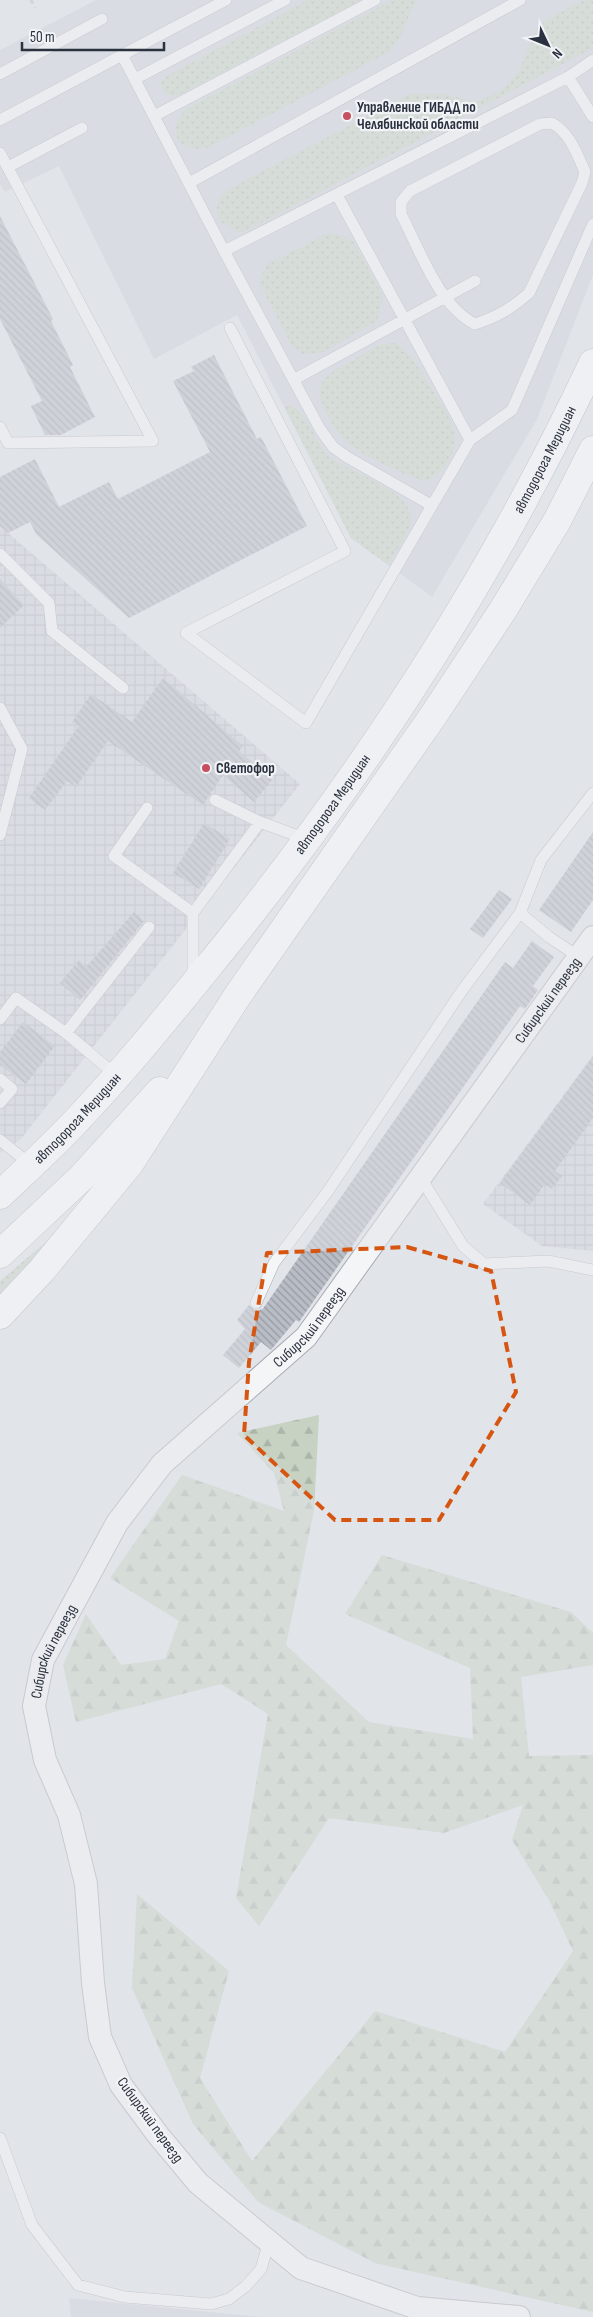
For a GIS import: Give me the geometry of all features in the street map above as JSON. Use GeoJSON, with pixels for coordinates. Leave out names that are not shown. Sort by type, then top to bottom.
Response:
{"type":"FeatureCollection","features":[{"type":"Feature","properties":{"kind":"main road","name":"автодорога Меридиан"},"geometry":{"type":"LineString","coordinates":[[0,1195],[77,1120],[117,1076],[193,985],[308,840],[410,694],[553,447],[593,363]]}},
{"type":"Feature","properties":{"kind":"main road","name":"автодорога Меридиан"},"geometry":{"type":"LineString","coordinates":[[238,995],[427,724],[503,610],[557,521],[593,450]]}},
{"type":"Feature","properties":{"kind":"main road"},"geometry":{"type":"LineString","coordinates":[[0,1254],[82,1176],[144,1110],[238,995]]}},
{"type":"Feature","properties":{"kind":"main road"},"geometry":{"type":"LineString","coordinates":[[0,1315],[42,1270],[130,1163],[238,995]]}},
{"type":"Feature","properties":{"kind":"street","name":"Сибирский переезд"},"geometry":{"type":"LineString","coordinates":[[519,2317],[417,2308],[301,2268],[198,2183],[120,2085],[100,2037],[93,1983],[86,1884],[69,1815],[45,1760],[34,1706],[43,1660],[117,1523],[162,1464],[306,1337],[593,937]]}},
{"type":"Feature","properties":{"kind":"lane"},"geometry":{"type":"LineString","coordinates":[[0,120],[226,0]]}},
{"type":"Feature","properties":{"kind":"lane"},"geometry":{"type":"LineString","coordinates":[[136,79],[285,0]]}},
{"type":"Feature","properties":{"kind":"lane"},"geometry":{"type":"LineString","coordinates":[[154,116],[375,0]]}},
{"type":"Feature","properties":{"kind":"lane"},"geometry":{"type":"LineString","coordinates":[[189,183],[520,0]]}},
{"type":"Feature","properties":{"kind":"lane"},"geometry":{"type":"LineString","coordinates":[[0,74],[102,20]]}},
{"type":"Feature","properties":{"kind":"lane"},"geometry":{"type":"LineString","coordinates":[[122,55],[224,251],[320,429],[333,447],[431,505]]}},
{"type":"Feature","properties":{"kind":"lane"},"geometry":{"type":"LineString","coordinates":[[224,251],[568,77],[593,60]]}},
{"type":"Feature","properties":{"kind":"lane"},"geometry":{"type":"LineString","coordinates":[[568,77],[593,117]]}},
{"type":"Feature","properties":{"kind":"lane"},"geometry":{"type":"LineString","coordinates":[[552,123],[561,128],[569,138],[586,172],[529,293],[516,305],[497,316],[476,324],[465,319],[444,298],[401,214],[401,202],[410,190],[540,124],[552,123]]}},
{"type":"Feature","properties":{"kind":"lane"},"geometry":{"type":"LineString","coordinates":[[8,167],[82,128]]}},
{"type":"Feature","properties":{"kind":"lane"},"geometry":{"type":"LineString","coordinates":[[0,153],[152,441],[8,443],[0,428]]}},
{"type":"Feature","properties":{"kind":"lane"},"geometry":{"type":"LineString","coordinates":[[337,195],[470,440]]}},
{"type":"Feature","properties":{"kind":"lane"},"geometry":{"type":"LineString","coordinates":[[230,328],[345,551],[186,633],[306,723],[470,440],[512,410],[593,224]]}},
{"type":"Feature","properties":{"kind":"lane"},"geometry":{"type":"LineString","coordinates":[[294,379],[475,281]]}},
{"type":"Feature","properties":{"kind":"lane"},"geometry":{"type":"LineString","coordinates":[[0,554],[49,603],[52,631],[123,688]]}},
{"type":"Feature","properties":{"kind":"lane"},"geometry":{"type":"LineString","coordinates":[[0,708],[22,748],[0,835]]}},
{"type":"Feature","properties":{"kind":"lane"},"geometry":{"type":"LineString","coordinates":[[256,1303],[274,1263],[328,1192],[461,992],[520,913],[541,860],[593,793]]}},
{"type":"Feature","properties":{"kind":"lane"},"geometry":{"type":"LineString","coordinates":[[215,800],[260,822],[308,840]]}},
{"type":"Feature","properties":{"kind":"lane"},"geometry":{"type":"LineString","coordinates":[[148,808],[114,856],[193,913]]}},
{"type":"Feature","properties":{"kind":"lane"},"geometry":{"type":"LineString","coordinates":[[193,985],[193,913],[260,822]]}},
{"type":"Feature","properties":{"kind":"lane"},"geometry":{"type":"LineString","coordinates":[[520,913],[549,937],[579,957]]}},
{"type":"Feature","properties":{"kind":"lane"},"geometry":{"type":"LineString","coordinates":[[66,1033],[149,927]]}},
{"type":"Feature","properties":{"kind":"lane"},"geometry":{"type":"LineString","coordinates":[[0,1019],[16,998],[66,1033],[117,1076]]}},
{"type":"Feature","properties":{"kind":"lane"},"geometry":{"type":"LineString","coordinates":[[0,1079],[12,1090],[0,1103]]}},
{"type":"Feature","properties":{"kind":"lane"},"geometry":{"type":"LineString","coordinates":[[0,1140],[31,1165]]}},
{"type":"Feature","properties":{"kind":"lane"},"geometry":{"type":"LineString","coordinates":[[421,1178],[463,1246],[484,1264],[548,1261],[593,1270]]}},
{"type":"Feature","properties":{"kind":"lane"},"geometry":{"type":"LineString","coordinates":[[0,2138],[32,2225],[78,2285],[125,2297],[211,2304],[229,2300],[246,2286],[261,2269],[269,2241]]}},
{"type":"Feature","properties":{"kind":"path"},"geometry":{"type":"LineString","coordinates":[[31,0],[35,8]]}},
{"type":"Feature","properties":{"kind":"highlighted area"},"geometry":{"type":"Polygon","coordinates":[[[407,1247],[491,1271],[516,1392],[439,1520],[335,1520],[244,1435],[249,1362],[267,1253],[407,1247]]]}},
{"type":"Feature","properties":{"kind":"shaded area"},"geometry":{"type":"Polygon","coordinates":[[[96,0],[593,0],[593,275],[537,419],[432,597],[351,538],[237,315],[154,359],[59,166],[5,192],[0,184],[0,50],[96,0]]]}},
{"type":"Feature","properties":{"kind":"shaded area"},"geometry":{"type":"Polygon","coordinates":[[[0,526],[300,784],[20,1140],[0,1153],[0,526]]]}},
{"type":"Feature","properties":{"kind":"shaded area"},"geometry":{"type":"Polygon","coordinates":[[[593,1055],[593,1251],[542,1246],[483,1204],[593,1055]]]}},
{"type":"Feature","properties":{"kind":"shaded area"},"geometry":{"type":"Polygon","coordinates":[[[69,2298],[262,2317],[71,2317],[69,2298]]]}},
{"type":"Feature","properties":{"kind":"green space"},"geometry":{"type":"Polygon","coordinates":[[[308,0],[361,0],[177,96],[169,95],[160,85],[165,77],[308,0]]]}},
{"type":"Feature","properties":{"kind":"green space"},"geometry":{"type":"Polygon","coordinates":[[[392,0],[417,0],[402,34],[389,52],[207,148],[197,149],[189,147],[182,144],[178,139],[176,125],[186,109],[392,0]]]}},
{"type":"Feature","properties":{"kind":"green space"},"geometry":{"type":"Polygon","coordinates":[[[583,0],[593,0],[593,48],[246,231],[237,232],[221,222],[217,214],[217,206],[225,191],[410,94],[440,94],[475,101],[489,97],[506,87],[519,71],[537,28],[546,20],[583,0]]]}},
{"type":"Feature","properties":{"kind":"green space"},"geometry":{"type":"Polygon","coordinates":[[[328,233],[341,235],[354,242],[383,296],[377,321],[323,352],[303,354],[292,346],[260,285],[262,274],[268,264],[328,233]]]}},
{"type":"Feature","properties":{"kind":"green space"},"geometry":{"type":"Polygon","coordinates":[[[395,343],[411,357],[447,412],[454,430],[455,440],[451,457],[441,471],[426,481],[380,463],[349,443],[334,427],[319,395],[323,380],[335,370],[381,344],[395,343]]]}},
{"type":"Feature","properties":{"kind":"green space"},"geometry":{"type":"Polygon","coordinates":[[[291,405],[308,422],[319,443],[329,456],[381,484],[404,502],[410,513],[410,525],[388,565],[351,538],[285,408],[291,405]]]}},
{"type":"Feature","properties":{"kind":"green space"},"geometry":{"type":"Polygon","coordinates":[[[59,1231],[0,1294],[0,1281],[59,1231]]]}},
{"type":"Feature","properties":{"kind":"green space"},"geometry":{"type":"Polygon","coordinates":[[[319,1415],[314,1511],[286,1645],[369,1722],[473,1739],[470,1668],[345,1614],[382,1555],[571,1612],[593,1633],[593,1665],[521,1677],[529,1756],[593,1755],[593,2312],[375,2263],[258,2202],[193,2124],[132,1988],[137,1894],[229,1971],[200,2078],[252,2161],[375,2011],[505,2052],[573,1951],[549,1900],[512,1840],[523,1805],[444,1833],[329,1818],[259,1926],[236,1898],[268,1714],[221,1684],[76,1722],[63,1665],[86,1614],[121,1665],[165,1659],[179,1621],[110,1578],[182,1475],[284,1511],[274,1473],[237,1433],[319,1415]]]}},
{"type":"Feature","properties":{"kind":"building"},"geometry":{"type":"Polygon","coordinates":[[[0,216],[53,319],[51,321],[73,365],[70,367],[95,417],[61,435],[45,435],[31,406],[42,401],[0,319],[0,216]]]}},
{"type":"Feature","properties":{"kind":"building"},"geometry":{"type":"Polygon","coordinates":[[[214,355],[257,439],[261,437],[307,526],[129,618],[36,534],[30,522],[8,533],[0,526],[0,477],[35,459],[59,507],[109,482],[118,499],[210,452],[173,381],[194,371],[191,367],[214,355]]]}},
{"type":"Feature","properties":{"kind":"building"},"geometry":{"type":"Polygon","coordinates":[[[0,579],[24,605],[0,628],[0,579]]]}},
{"type":"Feature","properties":{"kind":"building"},"geometry":{"type":"Polygon","coordinates":[[[163,678],[243,746],[239,751],[272,780],[254,802],[223,775],[203,805],[108,741],[76,787],[67,781],[45,810],[29,798],[78,727],[72,722],[91,694],[132,722],[163,678]]]}},
{"type":"Feature","properties":{"kind":"building"},"geometry":{"type":"Polygon","coordinates":[[[204,823],[230,839],[199,889],[173,873],[204,823]]]}},
{"type":"Feature","properties":{"kind":"building"},"geometry":{"type":"Polygon","coordinates":[[[593,832],[593,900],[571,932],[539,910],[593,832]]]}},
{"type":"Feature","properties":{"kind":"building"},"geometry":{"type":"Polygon","coordinates":[[[499,890],[512,899],[483,938],[470,929],[499,890]]]}},
{"type":"Feature","properties":{"kind":"building"},"geometry":{"type":"Polygon","coordinates":[[[134,912],[144,921],[80,1000],[60,983],[79,960],[86,967],[134,912]]]}},
{"type":"Feature","properties":{"kind":"building"},"geometry":{"type":"Polygon","coordinates":[[[532,941],[554,957],[533,986],[538,990],[525,1009],[520,1006],[299,1322],[296,1320],[271,1350],[261,1342],[239,1368],[223,1355],[245,1329],[237,1320],[249,1305],[257,1312],[262,1310],[505,962],[513,968],[532,941]]]}},
{"type":"Feature","properties":{"kind":"building"},"geometry":{"type":"Polygon","coordinates":[[[23,1022],[55,1046],[26,1084],[0,1065],[0,1052],[23,1022]]]}},
{"type":"Feature","properties":{"kind":"building"},"geometry":{"type":"Polygon","coordinates":[[[593,1056],[593,1118],[555,1171],[562,1176],[552,1189],[545,1184],[530,1205],[500,1183],[593,1056]]]}},
{"type":"Feature","properties":{"kind":"place","name":"Управление ГИБДД по Челябинской области"},"geometry":{"type":"Point","coordinates":[347,116]}},
{"type":"Feature","properties":{"kind":"place","name":"Светофор"},"geometry":{"type":"Point","coordinates":[206,768]}}]}
